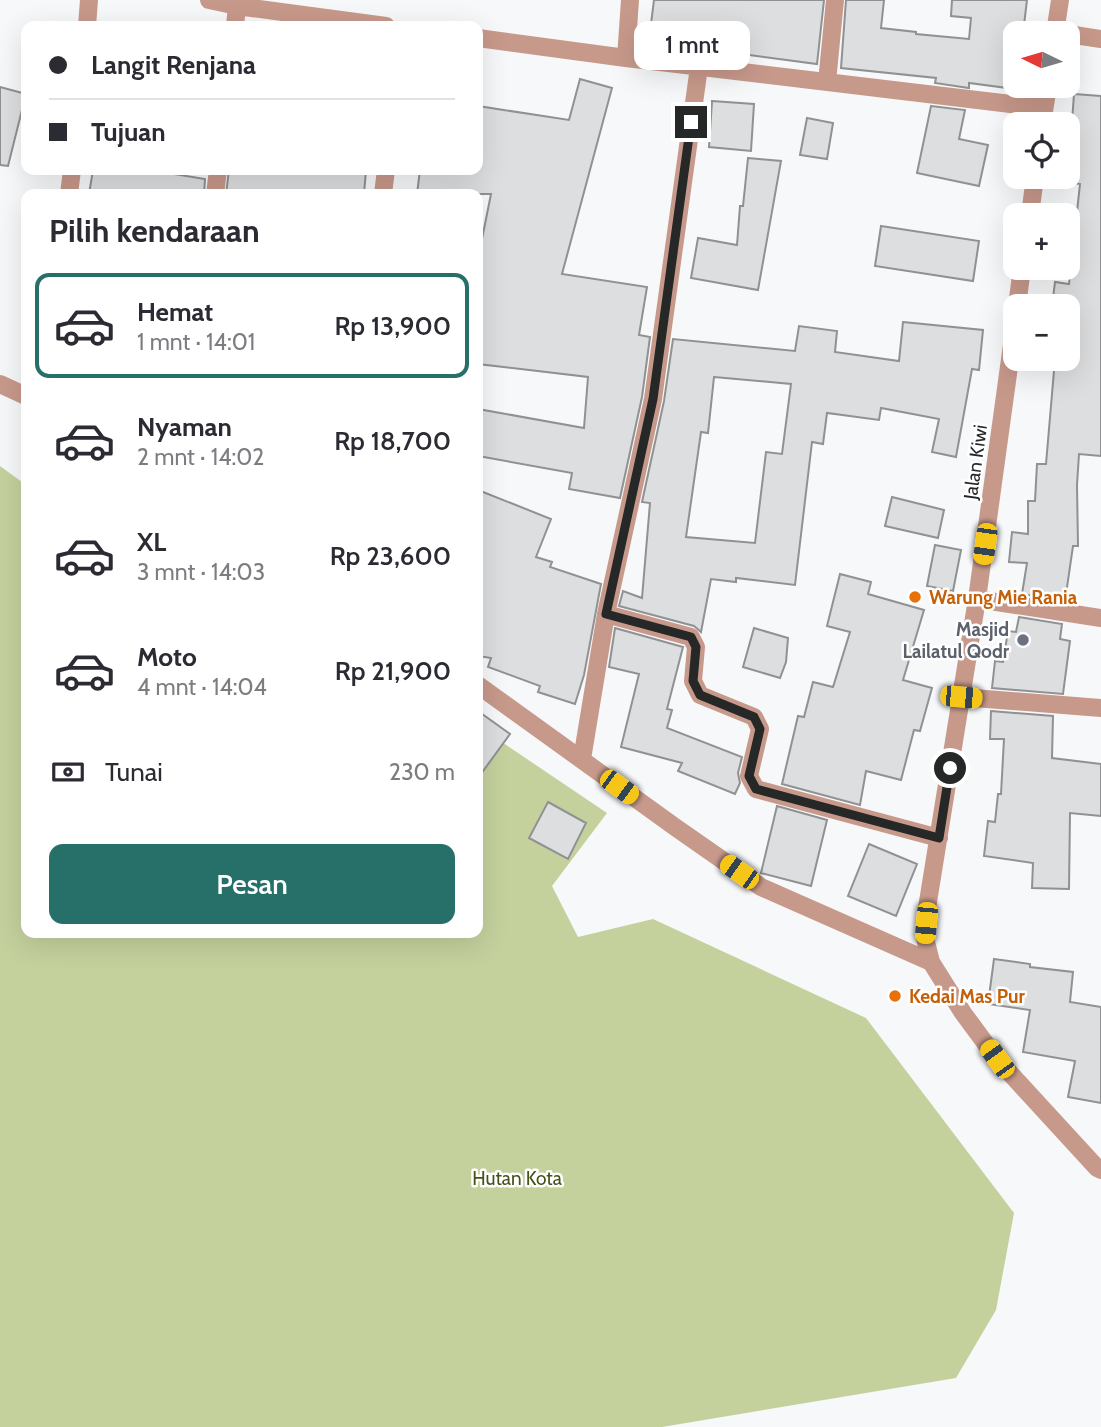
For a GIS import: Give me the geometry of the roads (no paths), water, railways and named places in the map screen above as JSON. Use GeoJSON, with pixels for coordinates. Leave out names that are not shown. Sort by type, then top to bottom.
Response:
{"type":"FeatureCollection","features":[{"type":"Feature","properties":{"kind":"street"},"geometry":{"type":"LineString","coordinates":[[87,21],[89,0]]}},
{"type":"Feature","properties":{"kind":"street"},"geometry":{"type":"LineString","coordinates":[[209,0],[349,21]]}},
{"type":"Feature","properties":{"kind":"street"},"geometry":{"type":"LineString","coordinates":[[626,58],[630,0]]}},
{"type":"Feature","properties":{"kind":"street"},"geometry":{"type":"LineString","coordinates":[[827,82],[835,0]]}},
{"type":"Feature","properties":{"kind":"street"},"geometry":{"type":"LineString","coordinates":[[1058,21],[1060,0]]}},
{"type":"Feature","properties":{"kind":"street"},"geometry":{"type":"LineString","coordinates":[[236,21],[237,6]]}},
{"type":"Feature","properties":{"kind":"street"},"geometry":{"type":"LineString","coordinates":[[1080,36],[1101,39]]}},
{"type":"Feature","properties":{"kind":"street"},"geometry":{"type":"LineString","coordinates":[[483,39],[827,82],[1018,112]]}},
{"type":"Feature","properties":{"kind":"street"},"geometry":{"type":"LineString","coordinates":[[582,760],[606,614],[653,399],[699,67]]}},
{"type":"Feature","properties":{"kind":"street","name":"Jalan Kiwi"},"geometry":{"type":"LineString","coordinates":[[1008,371],[977,599],[925,938],[931,961],[963,1013],[997,1059],[1099,1169]]}},
{"type":"Feature","properties":{"kind":"street"},"geometry":{"type":"LineString","coordinates":[[0,384],[21,394]]}},
{"type":"Feature","properties":{"kind":"street"},"geometry":{"type":"LineString","coordinates":[[977,599],[1101,618]]}},
{"type":"Feature","properties":{"kind":"street"},"geometry":{"type":"LineString","coordinates":[[606,614],[691,637],[696,647],[693,681],[700,695],[754,717],[760,729],[749,776],[756,789],[939,838]]}},
{"type":"Feature","properties":{"kind":"street"},"geometry":{"type":"LineString","coordinates":[[483,689],[761,887],[931,961]]}},
{"type":"Feature","properties":{"kind":"street"},"geometry":{"type":"LineString","coordinates":[[961,697],[1101,708]]}},
{"type":"Feature","properties":{"kind":"street"},"geometry":{"type":"LineString","coordinates":[[1099,1169],[1101,1149]]}},
{"type":"Feature","properties":{"kind":"place","name":"Warung Mie Rania"},"geometry":{"type":"Point","coordinates":[915,597]}},
{"type":"Feature","properties":{"kind":"place","name":"Masjid Lailatul Qodr"},"geometry":{"type":"Point","coordinates":[1023,640]}},
{"type":"Feature","properties":{"kind":"place","name":"Kedai Mas Pur"},"geometry":{"type":"Point","coordinates":[895,996]}},
{"type":"Feature","properties":{"kind":"park label","name":"Hutan Kota"},"geometry":{"type":"Point","coordinates":[517,1178]}}]}
